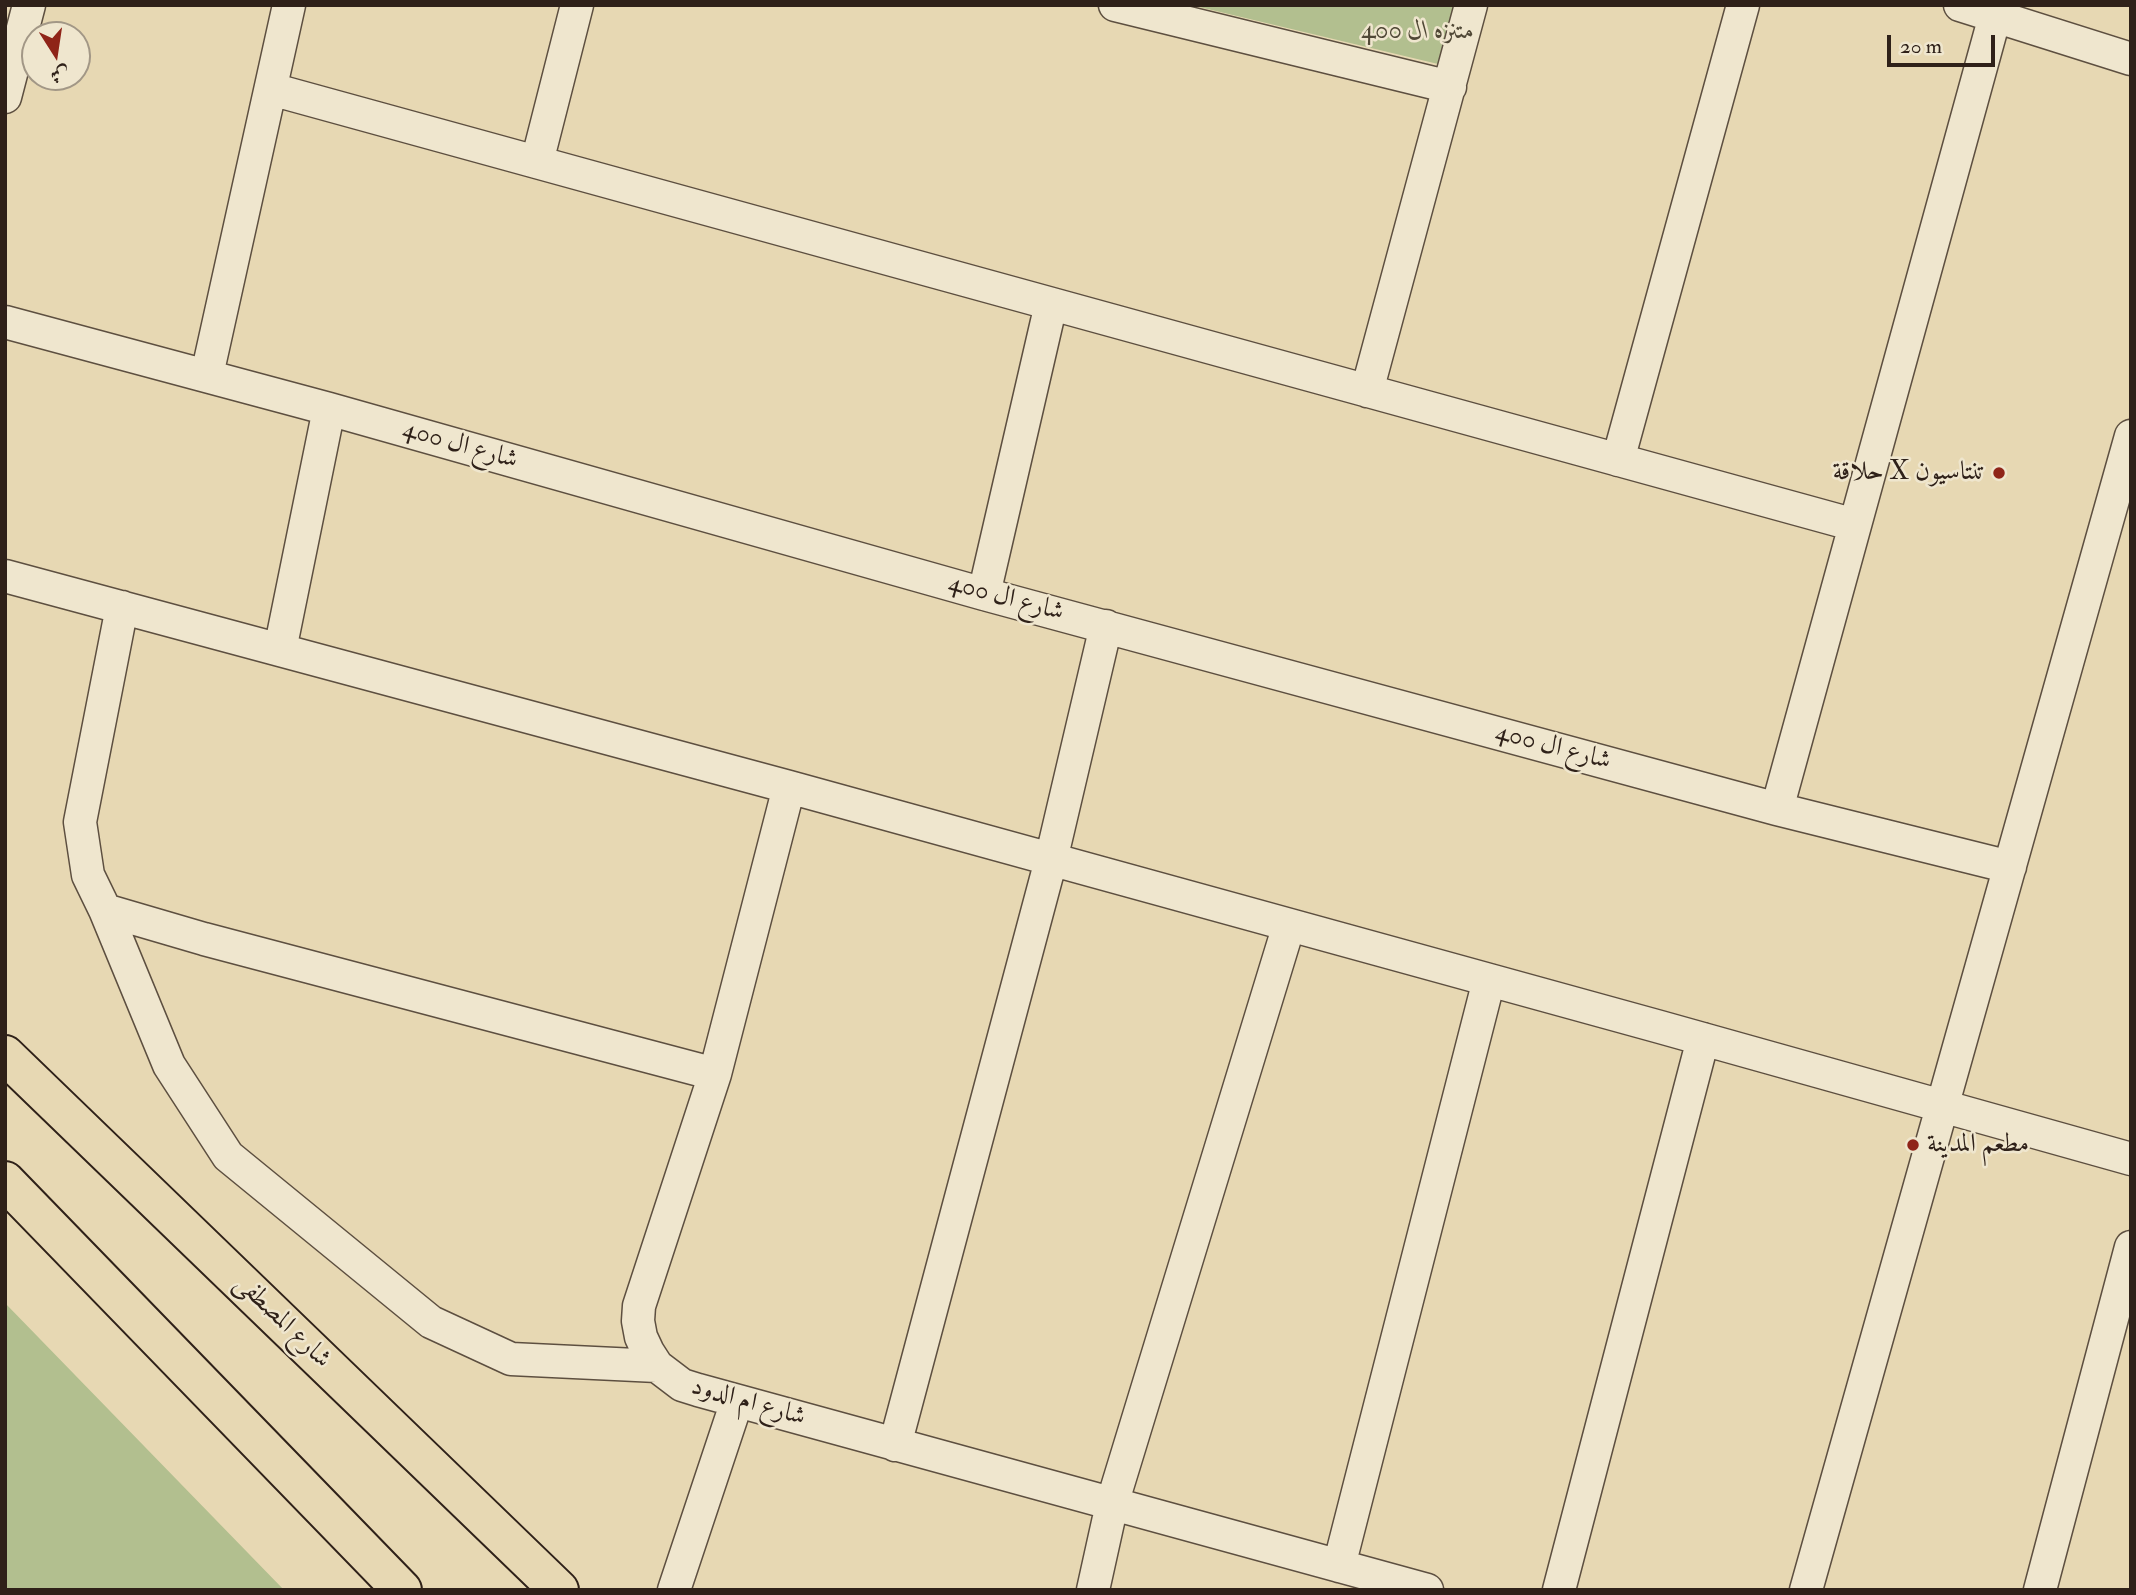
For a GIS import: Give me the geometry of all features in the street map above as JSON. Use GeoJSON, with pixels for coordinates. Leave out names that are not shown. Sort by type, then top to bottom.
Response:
{"type":"FeatureCollection","features":[{"type":"Feature","properties":{"kind":"highway","name":"شارع المصطفى"},"geometry":{"type":"LineString","coordinates":[[5,1055],[559,1590]]}},
{"type":"Feature","properties":{"kind":"highway"},"geometry":{"type":"LineString","coordinates":[[5,1181],[402,1590]]}},
{"type":"Feature","properties":{"kind":"street"},"geometry":{"type":"LineString","coordinates":[[5,97],[29,5]]}},
{"type":"Feature","properties":{"kind":"street"},"geometry":{"type":"LineString","coordinates":[[207,375],[289,5]]}},
{"type":"Feature","properties":{"kind":"street"},"geometry":{"type":"LineString","coordinates":[[537,162],[577,5]]}},
{"type":"Feature","properties":{"kind":"street"},"geometry":{"type":"LineString","coordinates":[[1115,5],[1450,86]]}},
{"type":"Feature","properties":{"kind":"street"},"geometry":{"type":"LineString","coordinates":[[1367,391],[1471,5]]}},
{"type":"Feature","properties":{"kind":"street"},"geometry":{"type":"LineString","coordinates":[[1618,460],[1743,5]]}},
{"type":"Feature","properties":{"kind":"street"},"geometry":{"type":"LineString","coordinates":[[1960,5],[1996,11],[2131,59]]}},
{"type":"Feature","properties":{"kind":"street"},"geometry":{"type":"LineString","coordinates":[[1777,809],[1996,11]]}},
{"type":"Feature","properties":{"kind":"street"},"geometry":{"type":"LineString","coordinates":[[271,89],[1855,525]]}},
{"type":"Feature","properties":{"kind":"street"},"geometry":{"type":"LineString","coordinates":[[984,594],[1051,304]]}},
{"type":"Feature","properties":{"kind":"street","name":"شارع ال 400"},"geometry":{"type":"LineString","coordinates":[[5,322],[207,375],[984,594],[1777,809],[2010,867]]}},
{"type":"Feature","properties":{"kind":"street"},"geometry":{"type":"LineString","coordinates":[[280,650],[329,409]]}},
{"type":"Feature","properties":{"kind":"street"},"geometry":{"type":"LineString","coordinates":[[1806,1590],[2010,867],[2122,496],[2131,436]]}},
{"type":"Feature","properties":{"kind":"street"},"geometry":{"type":"LineString","coordinates":[[5,576],[789,787],[2131,1159]]}},
{"type":"Feature","properties":{"kind":"street"},"geometry":{"type":"LineString","coordinates":[[122,607],[80,822],[88,876],[105,909],[169,1065],[228,1156],[430,1322],[511,1359],[657,1366]]}},
{"type":"Feature","properties":{"kind":"street"},"geometry":{"type":"LineString","coordinates":[[895,1444],[1051,860],[1106,626]]}},
{"type":"Feature","properties":{"kind":"street","name":"شارع ام الدود"},"geometry":{"type":"LineString","coordinates":[[789,787],[715,1074],[639,1306],[641,1338],[657,1366],[682,1385],[1427,1590]]}},
{"type":"Feature","properties":{"kind":"street"},"geometry":{"type":"LineString","coordinates":[[105,909],[204,939],[715,1074]]}},
{"type":"Feature","properties":{"kind":"street"},"geometry":{"type":"LineString","coordinates":[[1093,1590],[1112,1504],[1289,925]]}},
{"type":"Feature","properties":{"kind":"street"},"geometry":{"type":"LineString","coordinates":[[1339,1566],[1489,980]]}},
{"type":"Feature","properties":{"kind":"street"},"geometry":{"type":"LineString","coordinates":[[1559,1590],[1703,1039]]}},
{"type":"Feature","properties":{"kind":"street"},"geometry":{"type":"LineString","coordinates":[[2040,1590],[2131,1247]]}},
{"type":"Feature","properties":{"kind":"street"},"geometry":{"type":"LineString","coordinates":[[674,1590],[737,1401]]}},
{"type":"Feature","properties":{"kind":"green space","name":"متنزه ال 400"},"geometry":{"type":"Polygon","coordinates":[[[1191,5],[1454,5],[1438,64],[1191,5]]]}},
{"type":"Feature","properties":{"kind":"green space"},"geometry":{"type":"Polygon","coordinates":[[[5,1303],[284,1590],[5,1590],[5,1303]]]}},
{"type":"Feature","properties":{"kind":"place","name":"حلاقة X تنتاسيون"},"geometry":{"type":"Point","coordinates":[1999,473]}},
{"type":"Feature","properties":{"kind":"place","name":"مطعم المدينة"},"geometry":{"type":"Point","coordinates":[1913,1145]}}]}
